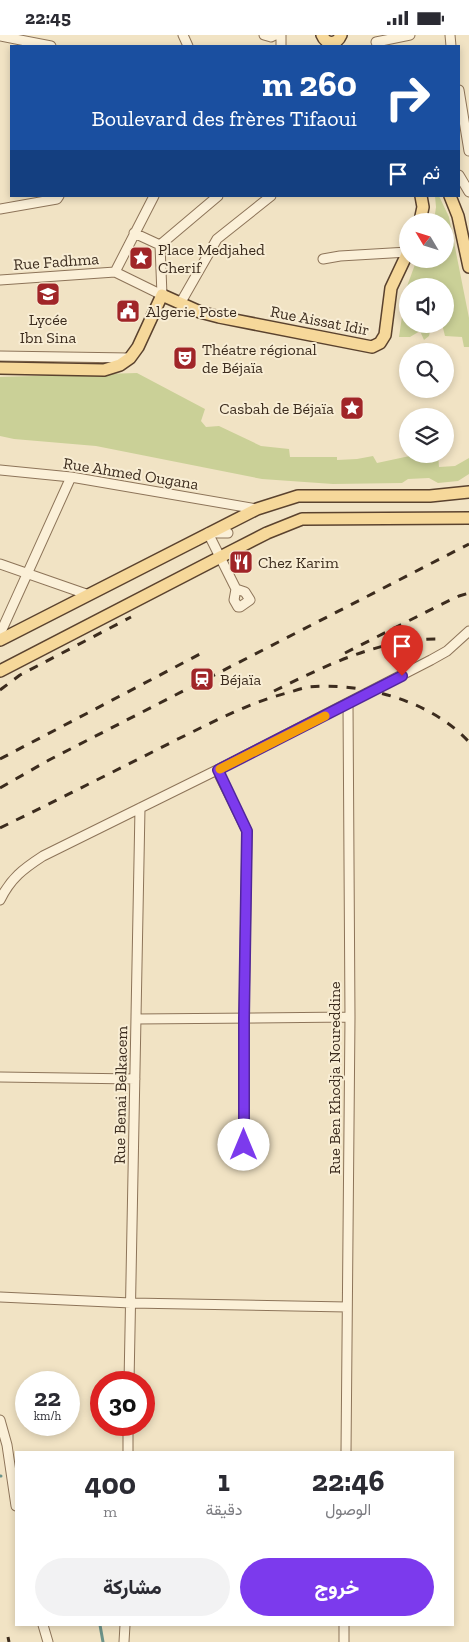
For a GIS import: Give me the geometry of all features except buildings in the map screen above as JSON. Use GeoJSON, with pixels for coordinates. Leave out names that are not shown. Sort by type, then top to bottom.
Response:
{"type":"FeatureCollection","features":[{"type":"Feature","properties":{"kind":"main road"},"geometry":{"type":"LineString","coordinates":[[333,41],[346,45]]}},
{"type":"Feature","properties":{"kind":"main road"},"geometry":{"type":"LineString","coordinates":[[421,197],[422,213]]}},
{"type":"Feature","properties":{"kind":"main road"},"geometry":{"type":"LineString","coordinates":[[450,197],[458,216],[469,267]]}},
{"type":"Feature","properties":{"kind":"main road","name":"Rue Aissat Idir"},"geometry":{"type":"LineString","coordinates":[[162,295],[200,312],[219,317],[372,347],[380,343],[385,335],[391,288],[400,268]]}},
{"type":"Feature","properties":{"kind":"main road"},"geometry":{"type":"LineString","coordinates":[[0,368],[104,370],[120,365],[130,358],[138,347],[162,295]]}},
{"type":"Feature","properties":{"kind":"main road"},"geometry":{"type":"LineString","coordinates":[[0,640],[257,509],[298,497],[430,496],[468,492]]}},
{"type":"Feature","properties":{"kind":"main road"},"geometry":{"type":"LineString","coordinates":[[0,671],[267,533],[302,519],[469,518]]}},
{"type":"Feature","properties":{"kind":"street"},"geometry":{"type":"LineString","coordinates":[[264,35],[272,37],[275,35]]}},
{"type":"Feature","properties":{"kind":"street"},"geometry":{"type":"LineString","coordinates":[[376,41],[410,35]]}},
{"type":"Feature","properties":{"kind":"street"},"geometry":{"type":"LineString","coordinates":[[0,36],[46,45]]}},
{"type":"Feature","properties":{"kind":"street"},"geometry":{"type":"LineString","coordinates":[[460,96],[469,151]]}},
{"type":"Feature","properties":{"kind":"street"},"geometry":{"type":"LineString","coordinates":[[460,177],[469,192]]}},
{"type":"Feature","properties":{"kind":"street"},"geometry":{"type":"LineString","coordinates":[[153,197],[115,272],[162,295],[160,245]]}},
{"type":"Feature","properties":{"kind":"street"},"geometry":{"type":"LineString","coordinates":[[160,245],[217,197]]}},
{"type":"Feature","properties":{"kind":"street"},"geometry":{"type":"LineString","coordinates":[[181,302],[217,239],[270,197]]}},
{"type":"Feature","properties":{"kind":"street"},"geometry":{"type":"LineString","coordinates":[[0,209],[58,198]]}},
{"type":"Feature","properties":{"kind":"street"},"geometry":{"type":"LineString","coordinates":[[134,233],[160,245]]}},
{"type":"Feature","properties":{"kind":"street"},"geometry":{"type":"LineString","coordinates":[[322,259],[399,253]]}},
{"type":"Feature","properties":{"kind":"street","name":"Rue Fadhma"},"geometry":{"type":"LineString","coordinates":[[0,280],[115,272]]}},
{"type":"Feature","properties":{"kind":"street"},"geometry":{"type":"LineString","coordinates":[[0,356],[130,358]]}},
{"type":"Feature","properties":{"kind":"street","name":"Rue Ahmed Ougana"},"geometry":{"type":"LineString","coordinates":[[0,470],[71,477],[257,509]]}},
{"type":"Feature","properties":{"kind":"street"},"geometry":{"type":"LineString","coordinates":[[0,634],[71,477]]}},
{"type":"Feature","properties":{"kind":"street"},"geometry":{"type":"LineString","coordinates":[[228,533],[208,533],[236,589]]}},
{"type":"Feature","properties":{"kind":"street"},"geometry":{"type":"LineString","coordinates":[[220,558],[233,545]]}},
{"type":"Feature","properties":{"kind":"street"},"geometry":{"type":"LineString","coordinates":[[0,564],[89,595]]}},
{"type":"Feature","properties":{"kind":"street"},"geometry":{"type":"LineString","coordinates":[[0,900],[7,886],[21,870],[43,856],[218,770],[438,657],[455,645],[469,631]]}},
{"type":"Feature","properties":{"kind":"street","name":"Rue Ben Khodja Noureddine"},"geometry":{"type":"LineString","coordinates":[[346,1451],[350,1017],[348,704]]}},
{"type":"Feature","properties":{"kind":"street"},"geometry":{"type":"LineString","coordinates":[[218,770],[247,831],[244,1145]]}},
{"type":"Feature","properties":{"kind":"street","name":"Rue Benai Belkacem"},"geometry":{"type":"LineString","coordinates":[[129,1371],[140,808]]}},
{"type":"Feature","properties":{"kind":"street"},"geometry":{"type":"LineString","coordinates":[[136,1019],[350,1017]]}},
{"type":"Feature","properties":{"kind":"street"},"geometry":{"type":"LineString","coordinates":[[0,1077],[135,1079]]}},
{"type":"Feature","properties":{"kind":"street"},"geometry":{"type":"LineString","coordinates":[[0,1297],[131,1303],[347,1307]]}},
{"type":"Feature","properties":{"kind":"street"},"geometry":{"type":"LineString","coordinates":[[0,1420],[7,1445],[15,1499]]}},
{"type":"Feature","properties":{"kind":"street"},"geometry":{"type":"LineString","coordinates":[[128,1436],[128,1451]]}},
{"type":"Feature","properties":{"kind":"street"},"geometry":{"type":"LineString","coordinates":[[43,1626],[48,1642]]}},
{"type":"Feature","properties":{"kind":"street"},"geometry":{"type":"LineString","coordinates":[[124,1642],[125,1626]]}},
{"type":"Feature","properties":{"kind":"street"},"geometry":{"type":"LineString","coordinates":[[344,1626],[344,1642]]}},
{"type":"Feature","properties":{"kind":"green space"},"geometry":{"type":"Polygon","coordinates":[[[435,197],[439,197],[447,213],[435,213],[435,197]]]}},
{"type":"Feature","properties":{"kind":"green space"},"geometry":{"type":"Polygon","coordinates":[[[454,242],[469,318],[469,347],[464,347],[462,337],[445,336],[444,333],[454,333],[454,278],[410,278],[414,268],[454,268],[454,242]]]}},
{"type":"Feature","properties":{"kind":"green space"},"geometry":{"type":"Polygon","coordinates":[[[400,333],[417,333],[410,337],[399,337],[400,333]]]}},
{"type":"Feature","properties":{"kind":"green space"},"geometry":{"type":"Polygon","coordinates":[[[421,333],[430,333],[429,336],[424,340],[421,333]]]}},
{"type":"Feature","properties":{"kind":"green space"},"geometry":{"type":"Polygon","coordinates":[[[137,373],[205,409],[201,421],[206,427],[219,426],[261,446],[289,449],[290,457],[337,457],[337,460],[373,456],[377,463],[399,458],[399,463],[439,463],[439,467],[455,466],[469,458],[469,474],[458,481],[438,483],[429,478],[408,479],[402,483],[333,484],[262,479],[96,446],[14,439],[0,436],[0,377],[137,373]]]}},
{"type":"Feature","properties":{"kind":"waterway"},"geometry":{"type":"LineString","coordinates":[[100,1626],[103,1642]]}},
{"type":"Feature","properties":{"kind":"railway"},"geometry":{"type":"LineString","coordinates":[[0,788],[49,760],[469,544]]}},
{"type":"Feature","properties":{"kind":"railway"},"geometry":{"type":"LineString","coordinates":[[345,653],[440,605],[469,593]]}},
{"type":"Feature","properties":{"kind":"railway"},"geometry":{"type":"LineString","coordinates":[[0,690],[20,675],[131,617]]}},
{"type":"Feature","properties":{"kind":"railway"},"geometry":{"type":"LineString","coordinates":[[274,691],[313,672],[373,649],[415,640],[436,639]]}},
{"type":"Feature","properties":{"kind":"railway"},"geometry":{"type":"LineString","coordinates":[[0,759],[200,654]]}},
{"type":"Feature","properties":{"kind":"railway"},"geometry":{"type":"LineString","coordinates":[[0,828],[231,713],[258,702],[306,687],[330,686],[351,688],[395,697],[436,715],[469,742]]}},
{"type":"Feature","properties":{"kind":"railway"},"geometry":{"type":"LineString","coordinates":[[8,1637],[9,1642]]}},
{"type":"Feature","properties":{"kind":"slow traffic"},"geometry":{"type":"LineString","coordinates":[[220,769],[325,716]]}},
{"type":"Feature","properties":{"kind":"place","name":"Place Medjahed Cherif"},"geometry":{"type":"Point","coordinates":[141,258]}},
{"type":"Feature","properties":{"kind":"place","name":"Lycée Ibn Sina"},"geometry":{"type":"Point","coordinates":[48,294]}},
{"type":"Feature","properties":{"kind":"place","name":"Algerie Poste"},"geometry":{"type":"Point","coordinates":[128,311]}},
{"type":"Feature","properties":{"kind":"place","name":"Théatre régional de Béjaïa"},"geometry":{"type":"Point","coordinates":[185,358]}},
{"type":"Feature","properties":{"kind":"place","name":"Casbah de Béjaïa"},"geometry":{"type":"Point","coordinates":[352,408]}},
{"type":"Feature","properties":{"kind":"place","name":"Chez Karim"},"geometry":{"type":"Point","coordinates":[241,562]}},
{"type":"Feature","properties":{"kind":"place","name":"Béjaïa"},"geometry":{"type":"Point","coordinates":[202,679]}},
{"type":"Feature","properties":{"kind":"route"},"geometry":{"type":"LineString","coordinates":[[244,1145],[247,831],[218,770],[402,676]]}}]}
